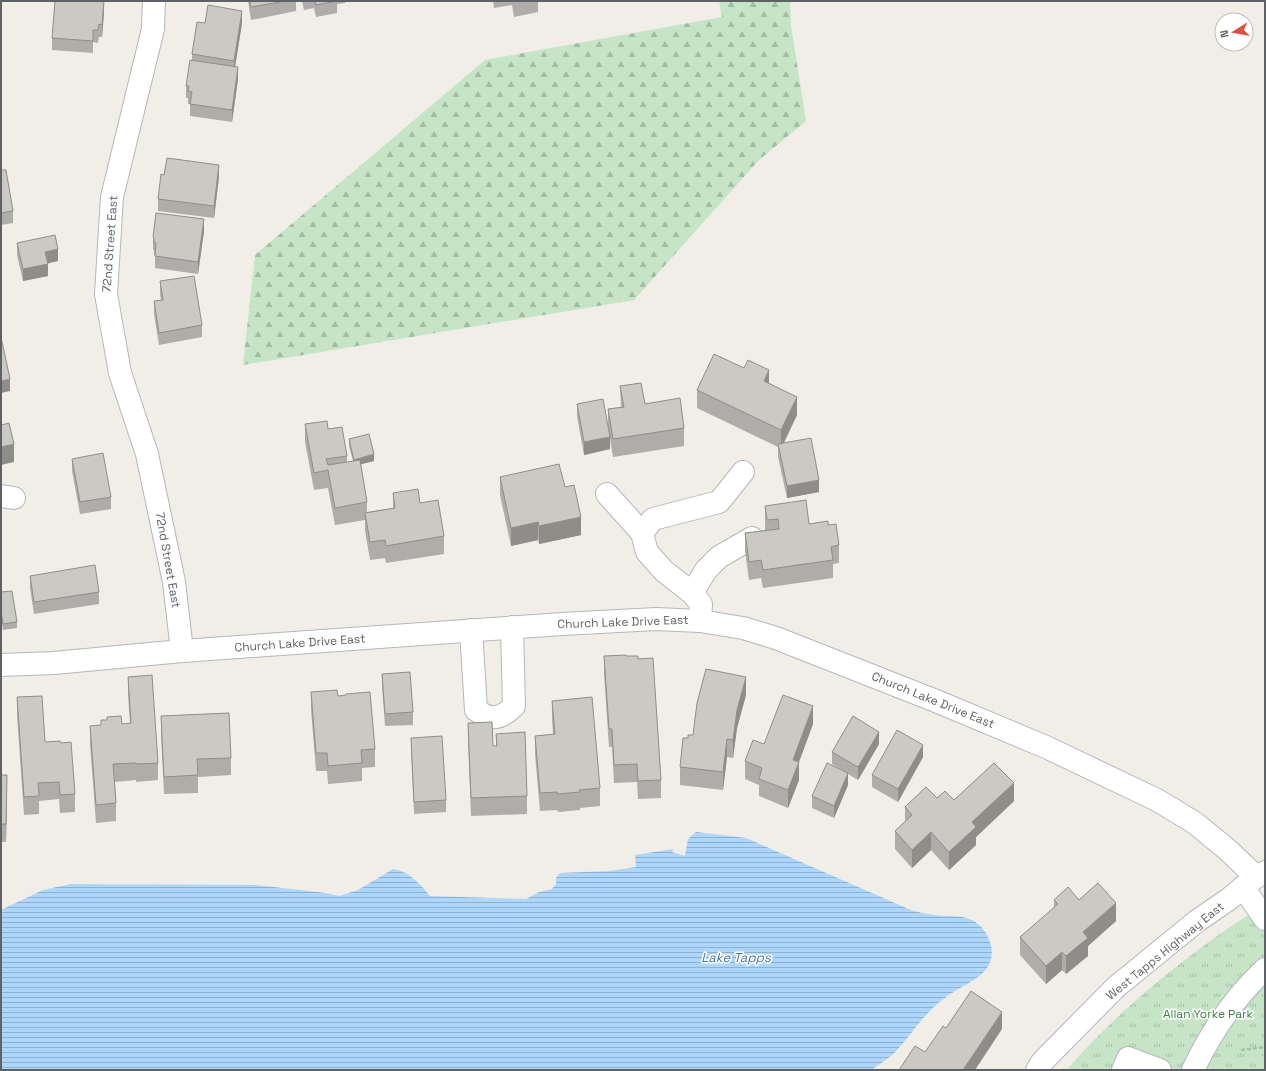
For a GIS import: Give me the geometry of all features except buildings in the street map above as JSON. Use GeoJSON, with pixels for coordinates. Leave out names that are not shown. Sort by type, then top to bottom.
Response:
{"type":"FeatureCollection","features":[{"type":"Feature","properties":{"kind":"street","name":"72nd Street East"},"geometry":{"type":"LineString","coordinates":[[154,1],[153,29],[112,197],[106,294],[120,373],[147,454],[174,582],[182,651]]}},
{"type":"Feature","properties":{"kind":"street"},"geometry":{"type":"LineString","coordinates":[[642,533],[653,520],[719,502],[743,472]]}},
{"type":"Feature","properties":{"kind":"street"},"geometry":{"type":"LineString","coordinates":[[607,494],[642,533],[647,552],[664,571],[692,593],[701,604],[700,621]]}},
{"type":"Feature","properties":{"kind":"street"},"geometry":{"type":"LineString","coordinates":[[692,593],[706,570],[719,556],[752,538]]}},
{"type":"Feature","properties":{"kind":"street","name":"Church Lake Drive East"},"geometry":{"type":"LineString","coordinates":[[1,665],[54,663],[182,651],[512,627],[656,619],[700,621],[743,628],[776,638],[936,701],[1046,747],[1164,804],[1195,823],[1229,851],[1255,879],[1265,919]]}},
{"type":"Feature","properties":{"kind":"street"},"geometry":{"type":"LineString","coordinates":[[471,630],[476,710],[484,716],[494,718],[507,713],[514,706],[512,627]]}},
{"type":"Feature","properties":{"kind":"street","name":"West Tapps Highway East"},"geometry":{"type":"LineString","coordinates":[[1037,1070],[1042,1062],[1116,988],[1197,921],[1255,879]]}},
{"type":"Feature","properties":{"kind":"street"},"geometry":{"type":"LineString","coordinates":[[1193,1070],[1217,1026],[1233,1003],[1251,982],[1265,969]]}},
{"type":"Feature","properties":{"kind":"street"},"geometry":{"type":"LineString","coordinates":[[1123,1070],[1128,1058],[1160,1070]]}},
{"type":"Feature","properties":{"kind":"path"},"geometry":{"type":"LineString","coordinates":[[1240,1050],[1265,1047]]}},
{"type":"Feature","properties":{"kind":"green space"},"geometry":{"type":"Polygon","coordinates":[[[719,1],[790,1],[791,26],[806,121],[759,160],[634,300],[243,365],[255,255],[485,60],[722,17],[719,1]]]}},
{"type":"Feature","properties":{"kind":"green space","name":"Allan Yorke Park"},"geometry":{"type":"Polygon","coordinates":[[[1265,905],[1265,1070],[1067,1070],[1102,1032],[1157,982],[1209,941],[1265,905]]]}},
{"type":"Feature","properties":{"kind":"green space"},"geometry":{"type":"Polygon","coordinates":[[[1265,1056],[1265,1070],[1258,1070],[1254,1057],[1265,1056]]]}},
{"type":"Feature","properties":{"kind":"water","name":"Lake Tapps"},"geometry":{"type":"Polygon","coordinates":[[[696,832],[746,838],[911,910],[934,915],[958,916],[974,921],[986,933],[991,944],[992,957],[990,962],[983,973],[973,981],[950,994],[937,1004],[923,1018],[891,1056],[871,1070],[1,1070],[1,910],[43,890],[71,884],[256,885],[326,893],[339,896],[358,890],[393,869],[409,875],[430,896],[526,899],[539,892],[552,889],[556,884],[556,878],[560,873],[610,871],[636,867],[635,855],[673,849],[672,852],[685,856],[688,839],[696,832]]]}}]}
